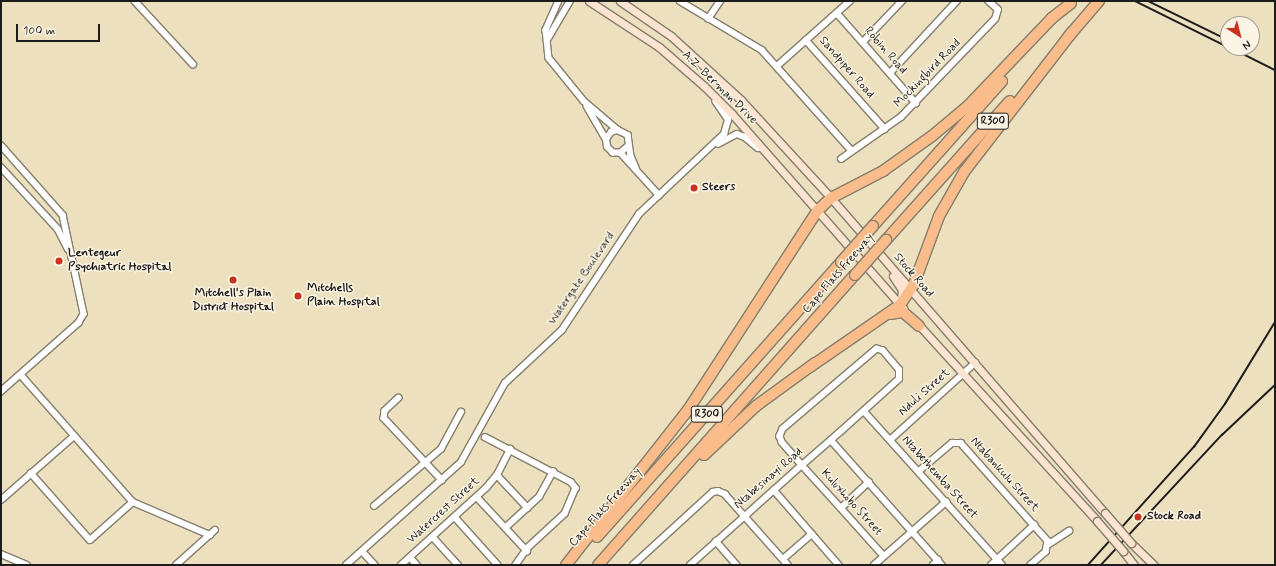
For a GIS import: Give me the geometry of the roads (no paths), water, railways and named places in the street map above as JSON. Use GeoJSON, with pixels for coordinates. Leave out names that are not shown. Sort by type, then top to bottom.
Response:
{"type":"FeatureCollection","features":[{"type":"Feature","properties":{"kind":"highway","name":"Cape Flats Freeway"},"geometry":{"type":"LineString","coordinates":[[598,565],[1099,1]]}},
{"type":"Feature","properties":{"kind":"highway"},"geometry":{"type":"LineString","coordinates":[[566,565],[688,410],[817,211],[831,198],[882,171],[932,136],[968,106],[1052,18],[1072,2]]}},
{"type":"Feature","properties":{"kind":"highway","name":"Cape Flats Freeway"},"geometry":{"type":"LineString","coordinates":[[572,565],[1072,2]]}},
{"type":"Feature","properties":{"kind":"highway"},"geometry":{"type":"LineString","coordinates":[[662,494],[677,483],[756,406],[900,305],[911,290],[939,216],[956,184],[984,144],[1073,31]]}},
{"type":"Feature","properties":{"kind":"highway"},"geometry":{"type":"LineString","coordinates":[[810,367],[892,313],[903,312],[919,326]]}},
{"type":"Feature","properties":{"kind":"main road","name":"A.Z. Berman Drive"},"geometry":{"type":"LineString","coordinates":[[588,1],[659,47],[704,86],[817,211]]}},
{"type":"Feature","properties":{"kind":"main road","name":"A.Z. Berman Drive"},"geometry":{"type":"LineString","coordinates":[[620,1],[702,61],[741,100],[831,198]]}},
{"type":"Feature","properties":{"kind":"main road","name":"Stock Road"},"geometry":{"type":"LineString","coordinates":[[831,198],[1131,543],[1154,565]]}},
{"type":"Feature","properties":{"kind":"main road"},"geometry":{"type":"LineString","coordinates":[[817,211],[962,375],[1097,521],[1134,565]]}},
{"type":"Feature","properties":{"kind":"main road"},"geometry":{"type":"LineString","coordinates":[[853,223],[902,290],[900,305]]}},
{"type":"Feature","properties":{"kind":"street"},"geometry":{"type":"LineString","coordinates":[[135,1],[193,64]]}},
{"type":"Feature","properties":{"kind":"street"},"geometry":{"type":"LineString","coordinates":[[559,1],[547,22],[547,40],[553,66],[584,101],[618,130],[628,135],[629,146],[636,168]]}},
{"type":"Feature","properties":{"kind":"street"},"geometry":{"type":"LineString","coordinates":[[547,40],[570,1]]}},
{"type":"Feature","properties":{"kind":"street"},"geometry":{"type":"LineString","coordinates":[[680,1],[762,50],[852,152]]}},
{"type":"Feature","properties":{"kind":"street"},"geometry":{"type":"LineString","coordinates":[[708,19],[720,1]]}},
{"type":"Feature","properties":{"kind":"street"},"geometry":{"type":"LineString","coordinates":[[777,66],[850,1]]}},
{"type":"Feature","properties":{"kind":"street"},"geometry":{"type":"LineString","coordinates":[[863,42],[902,1]]}},
{"type":"Feature","properties":{"kind":"street"},"geometry":{"type":"LineString","coordinates":[[890,73],[957,1]]}},
{"type":"Feature","properties":{"kind":"street","name":"Mockingbird Road"},"geometry":{"type":"LineString","coordinates":[[841,159],[885,129],[916,103],[995,20],[998,10],[988,1]]}},
{"type":"Feature","properties":{"kind":"street","name":"Robin Road"},"geometry":{"type":"LineString","coordinates":[[837,13],[916,103]]}},
{"type":"Feature","properties":{"kind":"street","name":"Sandpiper Road"},"geometry":{"type":"LineString","coordinates":[[806,40],[885,129]]}},
{"type":"Feature","properties":{"kind":"street","name":"Watergate Boulevard"},"geometry":{"type":"LineString","coordinates":[[346,565],[442,480],[460,462],[504,383],[562,330],[639,214],[711,148],[726,130],[728,120],[704,86]]}},
{"type":"Feature","properties":{"kind":"street"},"geometry":{"type":"LineString","coordinates":[[584,101],[606,139],[610,151],[621,154],[636,168],[659,195]]}},
{"type":"Feature","properties":{"kind":"street"},"geometry":{"type":"LineString","coordinates":[[606,139],[611,132],[618,130]]}},
{"type":"Feature","properties":{"kind":"street","name":"Watergate Boulevard"},"geometry":{"type":"LineString","coordinates":[[711,148],[730,136],[743,136],[780,169]]}},
{"type":"Feature","properties":{"kind":"street"},"geometry":{"type":"LineString","coordinates":[[1,144],[64,215],[84,312],[83,319],[1,392]]}},
{"type":"Feature","properties":{"kind":"street"},"geometry":{"type":"LineString","coordinates":[[621,154],[629,146]]}},
{"type":"Feature","properties":{"kind":"street"},"geometry":{"type":"LineString","coordinates":[[1,167],[58,229],[71,254]]}},
{"type":"Feature","properties":{"kind":"street","name":"Kuluxhobo Street"},"geometry":{"type":"LineString","coordinates":[[864,411],[901,374],[880,349],[871,351],[781,432],[782,442],[884,556]]}},
{"type":"Feature","properties":{"kind":"street","name":"Nduli Street"},"geometry":{"type":"LineString","coordinates":[[890,440],[975,363]]}},
{"type":"Feature","properties":{"kind":"street"},"geometry":{"type":"LineString","coordinates":[[21,375],[133,502],[210,535]]}},
{"type":"Feature","properties":{"kind":"street"},"geometry":{"type":"LineString","coordinates":[[399,398],[383,416],[442,480]]}},
{"type":"Feature","properties":{"kind":"street","name":"Ntabethemba Street"},"geometry":{"type":"LineString","coordinates":[[864,411],[1002,565]]}},
{"type":"Feature","properties":{"kind":"street","name":"Ntabesinayi Road"},"geometry":{"type":"LineString","coordinates":[[690,565],[864,411]]}},
{"type":"Feature","properties":{"kind":"street"},"geometry":{"type":"LineString","coordinates":[[374,506],[444,445],[462,412]]}},
{"type":"Feature","properties":{"kind":"street"},"geometry":{"type":"LineString","coordinates":[[1,500],[74,436]]}},
{"type":"Feature","properties":{"kind":"street"},"geometry":{"type":"LineString","coordinates":[[485,437],[554,472],[574,484],[575,493],[561,519],[527,551],[516,565]]}},
{"type":"Feature","properties":{"kind":"street"},"geometry":{"type":"LineString","coordinates":[[831,440],[940,563],[933,565]]}},
{"type":"Feature","properties":{"kind":"street","name":"Ntabankulu Street"},"geometry":{"type":"LineString","coordinates":[[919,471],[952,443],[961,443],[1049,544]]}},
{"type":"Feature","properties":{"kind":"street","name":"Watercrest Street"},"geometry":{"type":"LineString","coordinates":[[401,565],[478,497],[497,475],[510,450]]}},
{"type":"Feature","properties":{"kind":"street"},"geometry":{"type":"LineString","coordinates":[[505,528],[539,497],[554,472]]}},
{"type":"Feature","properties":{"kind":"street"},"geometry":{"type":"LineString","coordinates":[[31,473],[90,540],[133,502]]}},
{"type":"Feature","properties":{"kind":"street"},"geometry":{"type":"LineString","coordinates":[[497,475],[528,508]]}},
{"type":"Feature","properties":{"kind":"street"},"geometry":{"type":"LineString","coordinates":[[841,508],[869,482]]}},
{"type":"Feature","properties":{"kind":"street"},"geometry":{"type":"LineString","coordinates":[[774,490],[839,565]]}},
{"type":"Feature","properties":{"kind":"street"},"geometry":{"type":"LineString","coordinates":[[634,565],[714,491],[726,494],[788,565]]}},
{"type":"Feature","properties":{"kind":"street"},"geometry":{"type":"LineString","coordinates":[[478,497],[527,551]]}},
{"type":"Feature","properties":{"kind":"street"},"geometry":{"type":"LineString","coordinates":[[874,565],[946,502]]}},
{"type":"Feature","properties":{"kind":"street"},"geometry":{"type":"LineString","coordinates":[[455,517],[498,565]]}},
{"type":"Feature","properties":{"kind":"street"},"geometry":{"type":"LineString","coordinates":[[991,565],[1034,525]]}},
{"type":"Feature","properties":{"kind":"street"},"geometry":{"type":"LineString","coordinates":[[176,565],[215,530]]}},
{"type":"Feature","properties":{"kind":"street"},"geometry":{"type":"LineString","coordinates":[[1031,565],[1046,552],[1049,544],[1069,531]]}},
{"type":"Feature","properties":{"kind":"street"},"geometry":{"type":"LineString","coordinates":[[783,559],[812,534]]}},
{"type":"Feature","properties":{"kind":"street"},"geometry":{"type":"LineString","coordinates":[[433,537],[458,565]]}},
{"type":"Feature","properties":{"kind":"street"},"geometry":{"type":"LineString","coordinates":[[716,541],[737,565]]}},
{"type":"Feature","properties":{"kind":"street"},"geometry":{"type":"LineString","coordinates":[[362,551],[374,565]]}},
{"type":"Feature","properties":{"kind":"street"},"geometry":{"type":"LineString","coordinates":[[1,554],[27,565]]}},
{"type":"Feature","properties":{"kind":"street"},"geometry":{"type":"LineString","coordinates":[[410,557],[417,565]]}},
{"type":"Feature","properties":{"kind":"railway"},"geometry":{"type":"LineString","coordinates":[[1135,1],[1220,43]]}},
{"type":"Feature","properties":{"kind":"railway"},"geometry":{"type":"LineString","coordinates":[[1148,1],[1220,36]]}},
{"type":"Feature","properties":{"kind":"railway"},"geometry":{"type":"LineString","coordinates":[[1247,56],[1275,70]]}},
{"type":"Feature","properties":{"kind":"railway"},"geometry":{"type":"LineString","coordinates":[[1088,565],[1194,447],[1225,404],[1275,322]]}},
{"type":"Feature","properties":{"kind":"railway"},"geometry":{"type":"LineString","coordinates":[[1101,565],[1222,435],[1275,385]]}},
{"type":"Feature","properties":{"kind":"place","name":"Steers"},"geometry":{"type":"Point","coordinates":[694,188]}},
{"type":"Feature","properties":{"kind":"place","name":"Lentegeur Psychiatric Hospital"},"geometry":{"type":"Point","coordinates":[59,261]}},
{"type":"Feature","properties":{"kind":"place","name":"Mitchell's Plain District Hospital"},"geometry":{"type":"Point","coordinates":[233,280]}},
{"type":"Feature","properties":{"kind":"place","name":"Mitchells Plain Hospital"},"geometry":{"type":"Point","coordinates":[298,296]}},
{"type":"Feature","properties":{"kind":"place","name":"Stock Road"},"geometry":{"type":"Point","coordinates":[1138,517]}}]}
